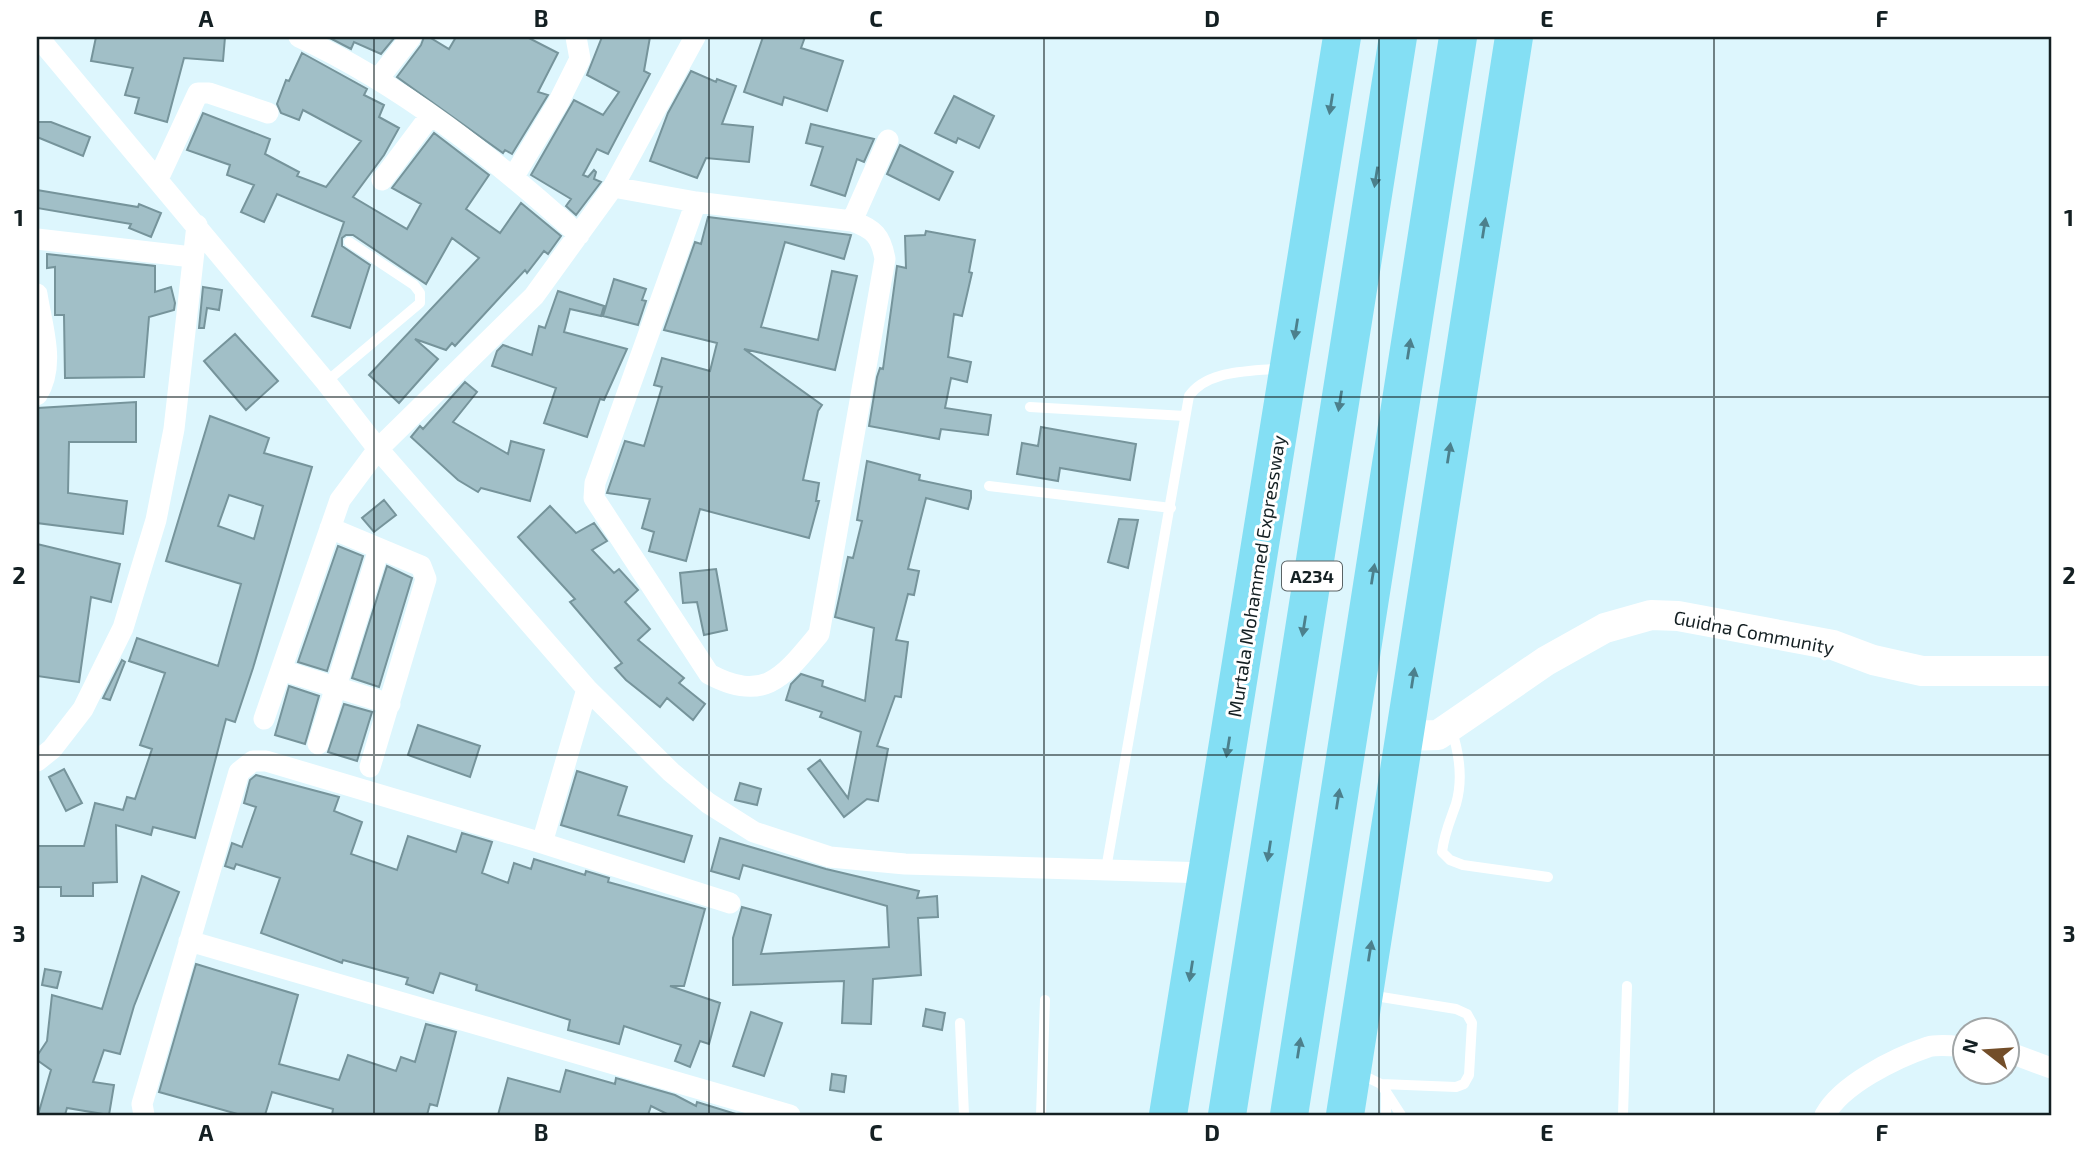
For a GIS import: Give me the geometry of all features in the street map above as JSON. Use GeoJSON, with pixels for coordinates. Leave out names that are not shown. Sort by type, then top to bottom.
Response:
{"type":"FeatureCollection","features":[{"type":"Feature","properties":{"kind":"highway","name":"Murtala Mohammed Expressway"},"geometry":{"type":"LineString","coordinates":[[1168,1115],[1342,37]]}},
{"type":"Feature","properties":{"kind":"highway","name":"A234"},"geometry":{"type":"LineString","coordinates":[[1227,1115],[1398,37]]}},
{"type":"Feature","properties":{"kind":"highway","name":"A234"},"geometry":{"type":"LineString","coordinates":[[1289,1115],[1458,37]]}},
{"type":"Feature","properties":{"kind":"highway"},"geometry":{"type":"LineString","coordinates":[[1345,1115],[1373,1082],[1364,994],[1514,37]]}},
{"type":"Feature","properties":{"kind":"street"},"geometry":{"type":"LineString","coordinates":[[38,37],[197,225],[378,449],[587,689],[671,772],[708,803],[754,832],[830,858],[905,864],[1208,873]]}},
{"type":"Feature","properties":{"kind":"street"},"geometry":{"type":"LineString","coordinates":[[299,37],[378,79],[513,176],[579,235]]}},
{"type":"Feature","properties":{"kind":"street"},"geometry":{"type":"LineString","coordinates":[[378,79],[411,37]]}},
{"type":"Feature","properties":{"kind":"street"},"geometry":{"type":"LineString","coordinates":[[513,176],[580,59],[576,37]]}},
{"type":"Feature","properties":{"kind":"street"},"geometry":{"type":"LineString","coordinates":[[264,719],[340,500],[378,449],[534,296],[613,187],[695,37]]}},
{"type":"Feature","properties":{"kind":"street"},"geometry":{"type":"LineString","coordinates":[[159,179],[198,93],[209,93],[268,113]]}},
{"type":"Feature","properties":{"kind":"street"},"geometry":{"type":"LineString","coordinates":[[382,180],[430,116]]}},
{"type":"Feature","properties":{"kind":"street"},"geometry":{"type":"LineString","coordinates":[[852,221],[888,140]]}},
{"type":"Feature","properties":{"kind":"street"},"geometry":{"type":"LineString","coordinates":[[613,187],[696,202],[852,221],[868,227],[881,239],[885,259],[819,635],[779,680],[757,688],[732,686],[709,674],[594,498],[595,484],[696,202]]}},
{"type":"Feature","properties":{"kind":"street"},"geometry":{"type":"LineString","coordinates":[[37,761],[52,749],[83,709],[123,628],[156,520],[174,429],[197,225]]}},
{"type":"Feature","properties":{"kind":"street"},"geometry":{"type":"LineString","coordinates":[[37,239],[192,257]]}},
{"type":"Feature","properties":{"kind":"street"},"geometry":{"type":"LineString","coordinates":[[37,294],[48,362],[45,383],[37,395]]}},
{"type":"Feature","properties":{"kind":"street"},"geometry":{"type":"LineString","coordinates":[[330,528],[421,566],[426,579],[370,767]]}},
{"type":"Feature","properties":{"kind":"street"},"geometry":{"type":"LineString","coordinates":[[318,744],[379,549]]}},
{"type":"Feature","properties":{"kind":"street","name":"Guidna Community"},"geometry":{"type":"LineString","coordinates":[[1404,736],[1430,738],[1451,728],[1546,661],[1605,628],[1651,615],[1678,615],[1833,645],[1873,660],[1922,671],[2051,671]]}},
{"type":"Feature","properties":{"kind":"street"},"geometry":{"type":"LineString","coordinates":[[281,670],[390,704]]}},
{"type":"Feature","properties":{"kind":"street"},"geometry":{"type":"LineString","coordinates":[[542,843],[587,689]]}},
{"type":"Feature","properties":{"kind":"street"},"geometry":{"type":"LineString","coordinates":[[144,1115],[142,1104],[239,772],[253,761],[266,761],[542,843],[730,903]]}},
{"type":"Feature","properties":{"kind":"street"},"geometry":{"type":"LineString","coordinates":[[189,942],[790,1115]]}},
{"type":"Feature","properties":{"kind":"street"},"geometry":{"type":"LineString","coordinates":[[1825,1115],[1832,1101],[1857,1082],[1930,1046],[1952,1047]]}},
{"type":"Feature","properties":{"kind":"street"},"geometry":{"type":"LineString","coordinates":[[2022,1057],[2051,1068]]}},
{"type":"Feature","properties":{"kind":"lane"},"geometry":{"type":"LineString","coordinates":[[326,382],[420,303],[420,293],[414,285],[349,242]]}},
{"type":"Feature","properties":{"kind":"lane"},"geometry":{"type":"LineString","coordinates":[[1106,869],[1189,396],[1197,384],[1209,377],[1290,366]]}},
{"type":"Feature","properties":{"kind":"lane"},"geometry":{"type":"LineString","coordinates":[[1030,407],[1185,416]]}},
{"type":"Feature","properties":{"kind":"lane"},"geometry":{"type":"LineString","coordinates":[[989,486],[1171,508]]}},
{"type":"Feature","properties":{"kind":"lane"},"geometry":{"type":"LineString","coordinates":[[1451,728],[1460,754],[1457,801],[1444,834],[1443,852],[1450,860],[1463,865],[1548,877]]}},
{"type":"Feature","properties":{"kind":"lane"},"geometry":{"type":"LineString","coordinates":[[1623,1115],[1627,986]]}},
{"type":"Feature","properties":{"kind":"lane"},"geometry":{"type":"LineString","coordinates":[[1364,994],[1456,1009],[1467,1014],[1472,1023],[1469,1075],[1464,1084],[1456,1087],[1373,1082]]}},
{"type":"Feature","properties":{"kind":"lane"},"geometry":{"type":"LineString","coordinates":[[1041,1115],[1045,1000]]}},
{"type":"Feature","properties":{"kind":"lane"},"geometry":{"type":"LineString","coordinates":[[960,1023],[964,1115]]}},
{"type":"Feature","properties":{"kind":"lane"},"geometry":{"type":"LineString","coordinates":[[1373,1082],[1385,1115]]}},
{"type":"Feature","properties":{"kind":"lane"},"geometry":{"type":"LineString","coordinates":[[1373,1082],[1401,1115]]}},
{"type":"Feature","properties":{"kind":"building"},"geometry":{"type":"Polygon","coordinates":[[[96,37],[225,37],[223,61],[184,58],[167,122],[135,113],[139,98],[125,95],[133,68],[91,61],[96,37]]]}},
{"type":"Feature","properties":{"kind":"building"},"geometry":{"type":"Polygon","coordinates":[[[328,37],[395,37],[381,54],[354,42],[351,49],[328,37]]]}},
{"type":"Feature","properties":{"kind":"building"},"geometry":{"type":"Polygon","coordinates":[[[424,37],[429,37],[449,49],[456,37],[527,37],[558,53],[538,92],[548,95],[512,154],[505,150],[503,153],[397,77],[424,37]]]}},
{"type":"Feature","properties":{"kind":"building"},"geometry":{"type":"Polygon","coordinates":[[[602,37],[650,37],[644,71],[650,74],[608,154],[597,149],[583,175],[588,177],[594,170],[594,179],[601,182],[576,215],[566,206],[571,199],[531,175],[574,100],[603,115],[619,92],[587,75],[602,37]]]}},
{"type":"Feature","properties":{"kind":"building"},"geometry":{"type":"Polygon","coordinates":[[[763,37],[805,37],[801,48],[843,61],[827,111],[784,97],[782,105],[744,92],[763,37]]]}},
{"type":"Feature","properties":{"kind":"building"},"geometry":{"type":"Polygon","coordinates":[[[302,53],[367,89],[364,95],[384,105],[379,117],[399,128],[384,155],[353,197],[407,229],[421,204],[392,188],[434,133],[489,175],[466,209],[500,233],[521,203],[561,236],[548,254],[544,251],[527,273],[525,270],[455,346],[452,343],[446,350],[415,339],[438,359],[399,403],[369,375],[479,258],[452,238],[426,284],[353,235],[346,235],[342,238],[342,246],[370,265],[350,328],[312,316],[344,222],[277,194],[264,222],[241,212],[254,185],[227,175],[230,165],[187,150],[203,113],[270,139],[265,154],[299,172],[297,176],[326,187],[361,141],[303,110],[299,120],[281,113],[277,104],[286,80],[289,81],[302,53]]]}},
{"type":"Feature","properties":{"kind":"building"},"geometry":{"type":"Polygon","coordinates":[[[691,71],[716,82],[717,79],[736,86],[722,124],[753,127],[749,162],[706,158],[697,178],[650,161],[668,113],[691,71]]]}},
{"type":"Feature","properties":{"kind":"building"},"geometry":{"type":"Polygon","coordinates":[[[954,96],[994,116],[979,148],[958,138],[956,143],[935,133],[954,96]]]}},
{"type":"Feature","properties":{"kind":"building"},"geometry":{"type":"Polygon","coordinates":[[[37,122],[51,122],[90,137],[83,156],[37,137],[37,122]]]}},
{"type":"Feature","properties":{"kind":"building"},"geometry":{"type":"Polygon","coordinates":[[[811,124],[874,139],[864,162],[857,159],[845,196],[811,185],[823,147],[806,143],[811,124]]]}},
{"type":"Feature","properties":{"kind":"building"},"geometry":{"type":"Polygon","coordinates":[[[900,145],[953,172],[939,200],[887,174],[900,145]]]}},
{"type":"Feature","properties":{"kind":"building"},"geometry":{"type":"Polygon","coordinates":[[[37,190],[138,207],[139,204],[161,213],[151,237],[129,228],[131,224],[37,208],[37,190]]]}},
{"type":"Feature","properties":{"kind":"building"},"geometry":{"type":"Polygon","coordinates":[[[708,217],[851,235],[844,259],[785,242],[761,327],[818,340],[832,271],[857,276],[835,370],[744,349],[822,405],[818,411],[803,480],[819,483],[816,501],[819,501],[809,538],[700,509],[686,561],[649,551],[654,532],[642,528],[650,499],[607,493],[625,441],[644,446],[662,387],[654,385],[662,358],[710,371],[717,343],[664,330],[695,242],[701,244],[708,217]]]}},
{"type":"Feature","properties":{"kind":"building"},"geometry":{"type":"Polygon","coordinates":[[[926,231],[975,240],[969,272],[972,273],[962,316],[954,314],[948,357],[971,362],[967,382],[951,378],[945,408],[991,415],[988,435],[941,429],[939,439],[869,426],[877,377],[880,368],[883,369],[897,266],[906,268],[905,236],[925,235],[926,231]]]}},
{"type":"Feature","properties":{"kind":"building"},"geometry":{"type":"Polygon","coordinates":[[[47,254],[155,266],[155,292],[171,287],[175,303],[174,310],[149,317],[144,377],[65,378],[64,315],[55,315],[55,267],[47,268],[47,254]]]}},
{"type":"Feature","properties":{"kind":"building"},"geometry":{"type":"Polygon","coordinates":[[[614,279],[646,289],[642,300],[646,301],[638,325],[603,316],[614,279]]]}},
{"type":"Feature","properties":{"kind":"building"},"geometry":{"type":"Polygon","coordinates":[[[203,287],[222,290],[219,310],[207,308],[204,328],[199,328],[203,287]]]}},
{"type":"Feature","properties":{"kind":"building"},"geometry":{"type":"Polygon","coordinates":[[[558,291],[604,306],[601,316],[570,309],[564,332],[627,349],[604,400],[600,399],[587,437],[544,423],[556,388],[492,366],[497,351],[503,345],[532,355],[539,326],[545,328],[558,291]]]}},
{"type":"Feature","properties":{"kind":"building"},"geometry":{"type":"Polygon","coordinates":[[[235,334],[278,381],[246,410],[204,361],[235,334]]]}},
{"type":"Feature","properties":{"kind":"building"},"geometry":{"type":"Polygon","coordinates":[[[465,382],[477,392],[453,422],[508,454],[511,441],[544,450],[530,501],[481,488],[478,492],[458,480],[411,437],[420,426],[423,429],[465,382]]]}},
{"type":"Feature","properties":{"kind":"building"},"geometry":{"type":"Polygon","coordinates":[[[136,402],[136,442],[69,442],[68,493],[127,501],[123,534],[37,523],[38,408],[136,402]]]}},
{"type":"Feature","properties":{"kind":"building"},"geometry":{"type":"Polygon","coordinates":[[[210,416],[269,438],[264,453],[312,467],[235,722],[226,719],[195,838],[153,827],[151,835],[116,825],[117,882],[93,883],[93,896],[61,896],[61,887],[37,887],[37,846],[84,846],[95,803],[123,810],[127,797],[135,799],[152,749],[140,745],[165,673],[129,661],[137,638],[218,666],[241,584],[166,561],[210,416]],[[229,495],[218,526],[254,539],[263,506],[229,495]]]}},
{"type":"Feature","properties":{"kind":"building"},"geometry":{"type":"Polygon","coordinates":[[[1041,427],[1136,444],[1130,480],[1060,468],[1058,481],[1017,474],[1022,443],[1038,446],[1041,427]]]}},
{"type":"Feature","properties":{"kind":"building"},"geometry":{"type":"Polygon","coordinates":[[[867,461],[920,475],[919,480],[971,491],[971,498],[968,509],[926,498],[908,569],[919,571],[914,595],[908,594],[896,640],[908,642],[901,697],[895,696],[877,746],[888,749],[878,801],[867,799],[844,817],[808,769],[820,760],[848,798],[861,732],[820,717],[822,712],[786,700],[791,684],[801,674],[823,681],[822,686],[865,701],[874,628],[835,617],[848,557],[853,558],[862,521],[857,520],[867,461]]]}},
{"type":"Feature","properties":{"kind":"building"},"geometry":{"type":"Polygon","coordinates":[[[384,500],[396,515],[374,532],[362,518],[384,500]]]}},
{"type":"Feature","properties":{"kind":"building"},"geometry":{"type":"Polygon","coordinates":[[[550,506],[576,533],[594,523],[607,541],[592,550],[614,573],[619,569],[638,590],[625,602],[650,629],[638,640],[684,678],[679,683],[705,704],[693,720],[667,698],[660,707],[626,680],[615,668],[622,663],[570,602],[575,599],[518,537],[550,506]]]}},
{"type":"Feature","properties":{"kind":"building"},"geometry":{"type":"Polygon","coordinates":[[[1119,519],[1138,520],[1128,568],[1108,562],[1119,519]]]}},
{"type":"Feature","properties":{"kind":"building"},"geometry":{"type":"Polygon","coordinates":[[[37,544],[120,564],[111,602],[91,597],[79,682],[37,676],[37,544]]]}},
{"type":"Feature","properties":{"kind":"building"},"geometry":{"type":"Polygon","coordinates":[[[338,546],[363,556],[327,671],[298,662],[338,546]]]}},
{"type":"Feature","properties":{"kind":"building"},"geometry":{"type":"Polygon","coordinates":[[[387,566],[412,578],[379,687],[352,678],[387,566]]]}},
{"type":"Feature","properties":{"kind":"building"},"geometry":{"type":"Polygon","coordinates":[[[716,569],[727,630],[704,635],[697,602],[683,603],[680,573],[716,569]]]}},
{"type":"Feature","properties":{"kind":"building"},"geometry":{"type":"Polygon","coordinates":[[[122,660],[125,662],[110,700],[103,698],[122,660]]]}},
{"type":"Feature","properties":{"kind":"building"},"geometry":{"type":"Polygon","coordinates":[[[289,686],[319,696],[305,744],[275,735],[289,686]]]}},
{"type":"Feature","properties":{"kind":"building"},"geometry":{"type":"Polygon","coordinates":[[[344,704],[372,712],[357,761],[328,752],[344,704]]]}},
{"type":"Feature","properties":{"kind":"building"},"geometry":{"type":"Polygon","coordinates":[[[418,725],[480,746],[470,777],[408,755],[418,725]]]}},
{"type":"Feature","properties":{"kind":"building"},"geometry":{"type":"Polygon","coordinates":[[[64,769],[82,803],[66,811],[49,777],[64,769]]]}},
{"type":"Feature","properties":{"kind":"building"},"geometry":{"type":"Polygon","coordinates":[[[577,771],[627,787],[618,815],[692,836],[684,862],[561,825],[577,771]]]}},
{"type":"Feature","properties":{"kind":"building"},"geometry":{"type":"Polygon","coordinates":[[[256,775],[339,797],[334,811],[362,822],[351,854],[397,870],[408,836],[456,852],[462,833],[492,842],[482,873],[508,883],[514,863],[531,869],[534,859],[585,875],[586,871],[609,878],[608,882],[705,909],[684,986],[670,986],[720,1003],[709,1044],[700,1041],[690,1067],[675,1061],[681,1045],[624,1026],[619,1044],[568,1030],[570,1020],[476,990],[477,985],[440,973],[433,993],[406,984],[408,978],[343,960],[342,963],[261,933],[280,878],[236,864],[234,869],[225,866],[232,843],[242,847],[256,807],[244,803],[250,780],[256,775]]]}},
{"type":"Feature","properties":{"kind":"building"},"geometry":{"type":"Polygon","coordinates":[[[740,783],[761,789],[757,805],[735,800],[740,783]]]}},
{"type":"Feature","properties":{"kind":"building"},"geometry":{"type":"Polygon","coordinates":[[[720,838],[826,869],[919,891],[917,898],[937,896],[938,917],[918,918],[921,975],[873,979],[871,1024],[842,1023],[844,981],[733,985],[733,938],[742,907],[771,915],[761,954],[889,947],[887,906],[743,865],[739,879],[711,871],[720,838]]]}},
{"type":"Feature","properties":{"kind":"building"},"geometry":{"type":"Polygon","coordinates":[[[142,876],[179,892],[134,1006],[120,1054],[104,1050],[93,1082],[114,1085],[109,1115],[67,1108],[65,1115],[38,1115],[51,1070],[37,1060],[37,1056],[47,1041],[52,995],[102,1009],[142,876]]]}},
{"type":"Feature","properties":{"kind":"building"},"geometry":{"type":"Polygon","coordinates":[[[196,964],[298,995],[279,1064],[339,1080],[348,1055],[396,1071],[401,1057],[415,1062],[426,1024],[456,1032],[437,1106],[430,1104],[427,1115],[332,1115],[333,1109],[272,1092],[265,1115],[241,1115],[159,1092],[196,964]]]}},
{"type":"Feature","properties":{"kind":"building"},"geometry":{"type":"Polygon","coordinates":[[[45,969],[61,972],[57,988],[42,985],[45,969]]]}},
{"type":"Feature","properties":{"kind":"building"},"geometry":{"type":"Polygon","coordinates":[[[926,1009],[945,1013],[942,1030],[923,1026],[926,1009]]]}},
{"type":"Feature","properties":{"kind":"building"},"geometry":{"type":"Polygon","coordinates":[[[751,1012],[782,1023],[764,1076],[733,1066],[751,1012]]]}},
{"type":"Feature","properties":{"kind":"building"},"geometry":{"type":"Polygon","coordinates":[[[566,1070],[615,1084],[616,1078],[675,1095],[696,1106],[697,1102],[739,1115],[669,1115],[651,1106],[648,1115],[498,1115],[508,1078],[560,1092],[566,1070]]]}},
{"type":"Feature","properties":{"kind":"building"},"geometry":{"type":"Polygon","coordinates":[[[832,1074],[846,1076],[844,1092],[830,1090],[832,1074]]]}}]}
